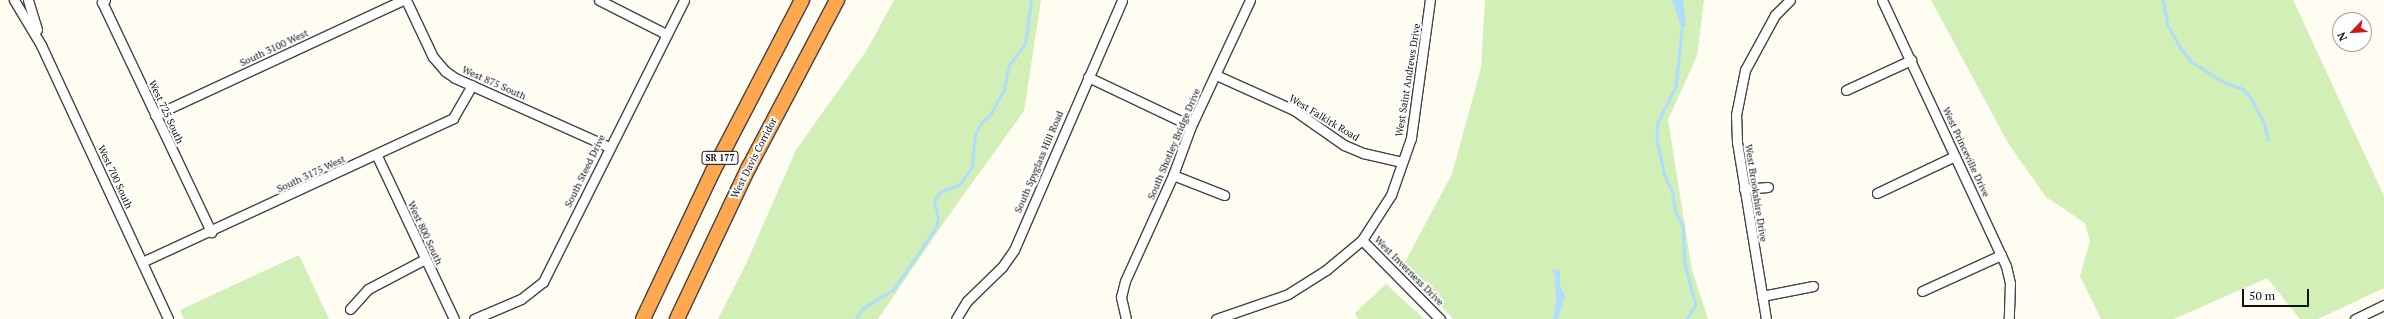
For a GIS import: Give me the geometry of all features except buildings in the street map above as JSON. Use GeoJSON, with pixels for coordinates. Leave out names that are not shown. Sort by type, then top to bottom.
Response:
{"type":"FeatureCollection","features":[{"type":"Feature","properties":{"kind":"highway","name":"SR 177"},"geometry":{"type":"LineString","coordinates":[[643,319],[723,151],[802,0]]}},
{"type":"Feature","properties":{"kind":"highway","name":"West Davis Corridor"},"geometry":{"type":"LineString","coordinates":[[677,319],[753,160],[836,0]]}},
{"type":"Feature","properties":{"kind":"street","name":"West 700 South"},"geometry":{"type":"LineString","coordinates":[[14,0],[41,45],[168,319]]}},
{"type":"Feature","properties":{"kind":"street","name":"West 700 South"},"geometry":{"type":"LineString","coordinates":[[28,0],[41,45]]}},
{"type":"Feature","properties":{"kind":"street","name":"West 875 South"},"geometry":{"type":"LineString","coordinates":[[405,0],[438,65],[456,78],[609,147]]}},
{"type":"Feature","properties":{"kind":"street","name":"South 3100 West"},"geometry":{"type":"LineString","coordinates":[[155,115],[405,0]]}},
{"type":"Feature","properties":{"kind":"street"},"geometry":{"type":"LineString","coordinates":[[599,0],[666,34]]}},
{"type":"Feature","properties":{"kind":"street","name":"South Steed Drive"},"geometry":{"type":"LineString","coordinates":[[474,319],[521,299],[543,282],[609,147],[684,0]]}},
{"type":"Feature","properties":{"kind":"street","name":"South Spyglass Hill Road"},"geometry":{"type":"LineString","coordinates":[[956,319],[967,301],[1002,267],[1014,250],[1122,0]]}},
{"type":"Feature","properties":{"kind":"street","name":"South Shotley Bridge Drive"},"geometry":{"type":"LineString","coordinates":[[1126,319],[1121,297],[1125,281],[1173,175],[1191,126],[1250,0]]}},
{"type":"Feature","properties":{"kind":"street","name":"West Saint Andrews Drive"},"geometry":{"type":"LineString","coordinates":[[1216,319],[1288,294],[1326,270],[1362,240],[1391,195],[1411,138],[1430,0]]}},
{"type":"Feature","properties":{"kind":"street","name":"West Brookshire Drive"},"geometry":{"type":"LineString","coordinates":[[1766,319],[1744,189],[1736,114],[1745,70],[1775,15],[1790,0]]}},
{"type":"Feature","properties":{"kind":"street","name":"West Princeville Drive"},"geometry":{"type":"LineString","coordinates":[[1882,0],[2001,254],[2010,283],[2008,319]]}},
{"type":"Feature","properties":{"kind":"street","name":"West 725 South"},"geometry":{"type":"LineString","coordinates":[[104,1],[210,232]]}},
{"type":"Feature","properties":{"kind":"street"},"geometry":{"type":"LineString","coordinates":[[1846,90],[1911,60]]}},
{"type":"Feature","properties":{"kind":"street","name":"West Falkirk Road"},"geometry":{"type":"LineString","coordinates":[[1216,75],[1294,110],[1344,146],[1363,153],[1402,162]]}},
{"type":"Feature","properties":{"kind":"street"},"geometry":{"type":"LineString","coordinates":[[1088,77],[1191,126]]}},
{"type":"Feature","properties":{"kind":"street","name":"South 3175 West"},"geometry":{"type":"LineString","coordinates":[[142,262],[377,156],[453,118],[472,85]]}},
{"type":"Feature","properties":{"kind":"street","name":"West 800 South"},"geometry":{"type":"LineString","coordinates":[[377,156],[454,319]]}},
{"type":"Feature","properties":{"kind":"street"},"geometry":{"type":"LineString","coordinates":[[1877,193],[1955,156]]}},
{"type":"Feature","properties":{"kind":"street"},"geometry":{"type":"LineString","coordinates":[[1173,175],[1224,195]]}},
{"type":"Feature","properties":{"kind":"street"},"geometry":{"type":"LineString","coordinates":[[1744,189],[1768,187]]}},
{"type":"Feature","properties":{"kind":"street","name":"West Inverness Drive"},"geometry":{"type":"LineString","coordinates":[[1362,240],[1440,319]]}},
{"type":"Feature","properties":{"kind":"street"},"geometry":{"type":"LineString","coordinates":[[1922,291],[2001,254]]}},
{"type":"Feature","properties":{"kind":"street"},"geometry":{"type":"LineString","coordinates":[[350,309],[368,289],[425,259]]}},
{"type":"Feature","properties":{"kind":"street"},"geometry":{"type":"LineString","coordinates":[[1762,296],[1813,286]]}},
{"type":"Feature","properties":{"kind":"street"},"geometry":{"type":"LineString","coordinates":[[2355,319],[2384,305]]}},
{"type":"Feature","properties":{"kind":"green space"},"geometry":{"type":"Polygon","coordinates":[[[894,0],[1041,0],[1024,111],[947,218],[878,319],[718,319],[746,264],[796,150],[867,50],[894,0]]]}},
{"type":"Feature","properties":{"kind":"green space"},"geometry":{"type":"Polygon","coordinates":[[[1485,0],[1704,0],[1697,56],[1668,120],[1692,270],[1708,319],[1453,319],[1404,264],[1452,174],[1481,68],[1485,0]]]}},
{"type":"Feature","properties":{"kind":"green space"},"geometry":{"type":"Polygon","coordinates":[[[1931,0],[2293,0],[2384,196],[2384,288],[2318,319],[2300,319],[2267,278],[2174,319],[2101,319],[2080,276],[2090,241],[2085,223],[2046,197],[2008,143],[1931,0]]]}},
{"type":"Feature","properties":{"kind":"green space"},"geometry":{"type":"Polygon","coordinates":[[[299,255],[329,319],[184,319],[180,310],[299,255]]]}},
{"type":"Feature","properties":{"kind":"green space"},"geometry":{"type":"Polygon","coordinates":[[[1386,284],[1424,319],[1358,319],[1355,313],[1386,284]]]}},
{"type":"Feature","properties":{"kind":"water"},"geometry":{"type":"Polygon","coordinates":[[[1672,0],[1683,0],[1686,24],[1682,30],[1672,0]]]}},
{"type":"Feature","properties":{"kind":"water"},"geometry":{"type":"Polygon","coordinates":[[[1553,269],[1560,271],[1560,286],[1565,296],[1558,319],[1553,319],[1556,304],[1555,274],[1551,272],[1553,269]]]}},
{"type":"Feature","properties":{"kind":"waterway"},"geometry":{"type":"LineString","coordinates":[[856,319],[862,309],[893,290],[935,229],[938,219],[934,201],[940,192],[960,184],[972,167],[975,134],[981,123],[990,115],[1004,90],[1009,65],[1025,44],[1031,0]]}},
{"type":"Feature","properties":{"kind":"waterway"},"geometry":{"type":"LineString","coordinates":[[2163,0],[2168,25],[2180,47],[2192,62],[2226,83],[2243,89],[2251,98],[2264,122],[2268,140]]}},
{"type":"Feature","properties":{"kind":"waterway"},"geometry":{"type":"LineString","coordinates":[[1682,30],[1676,87],[1658,123],[1657,139],[1664,173],[1673,193],[1675,210],[1683,226],[1685,264],[1696,305],[1687,319]]}}]}
